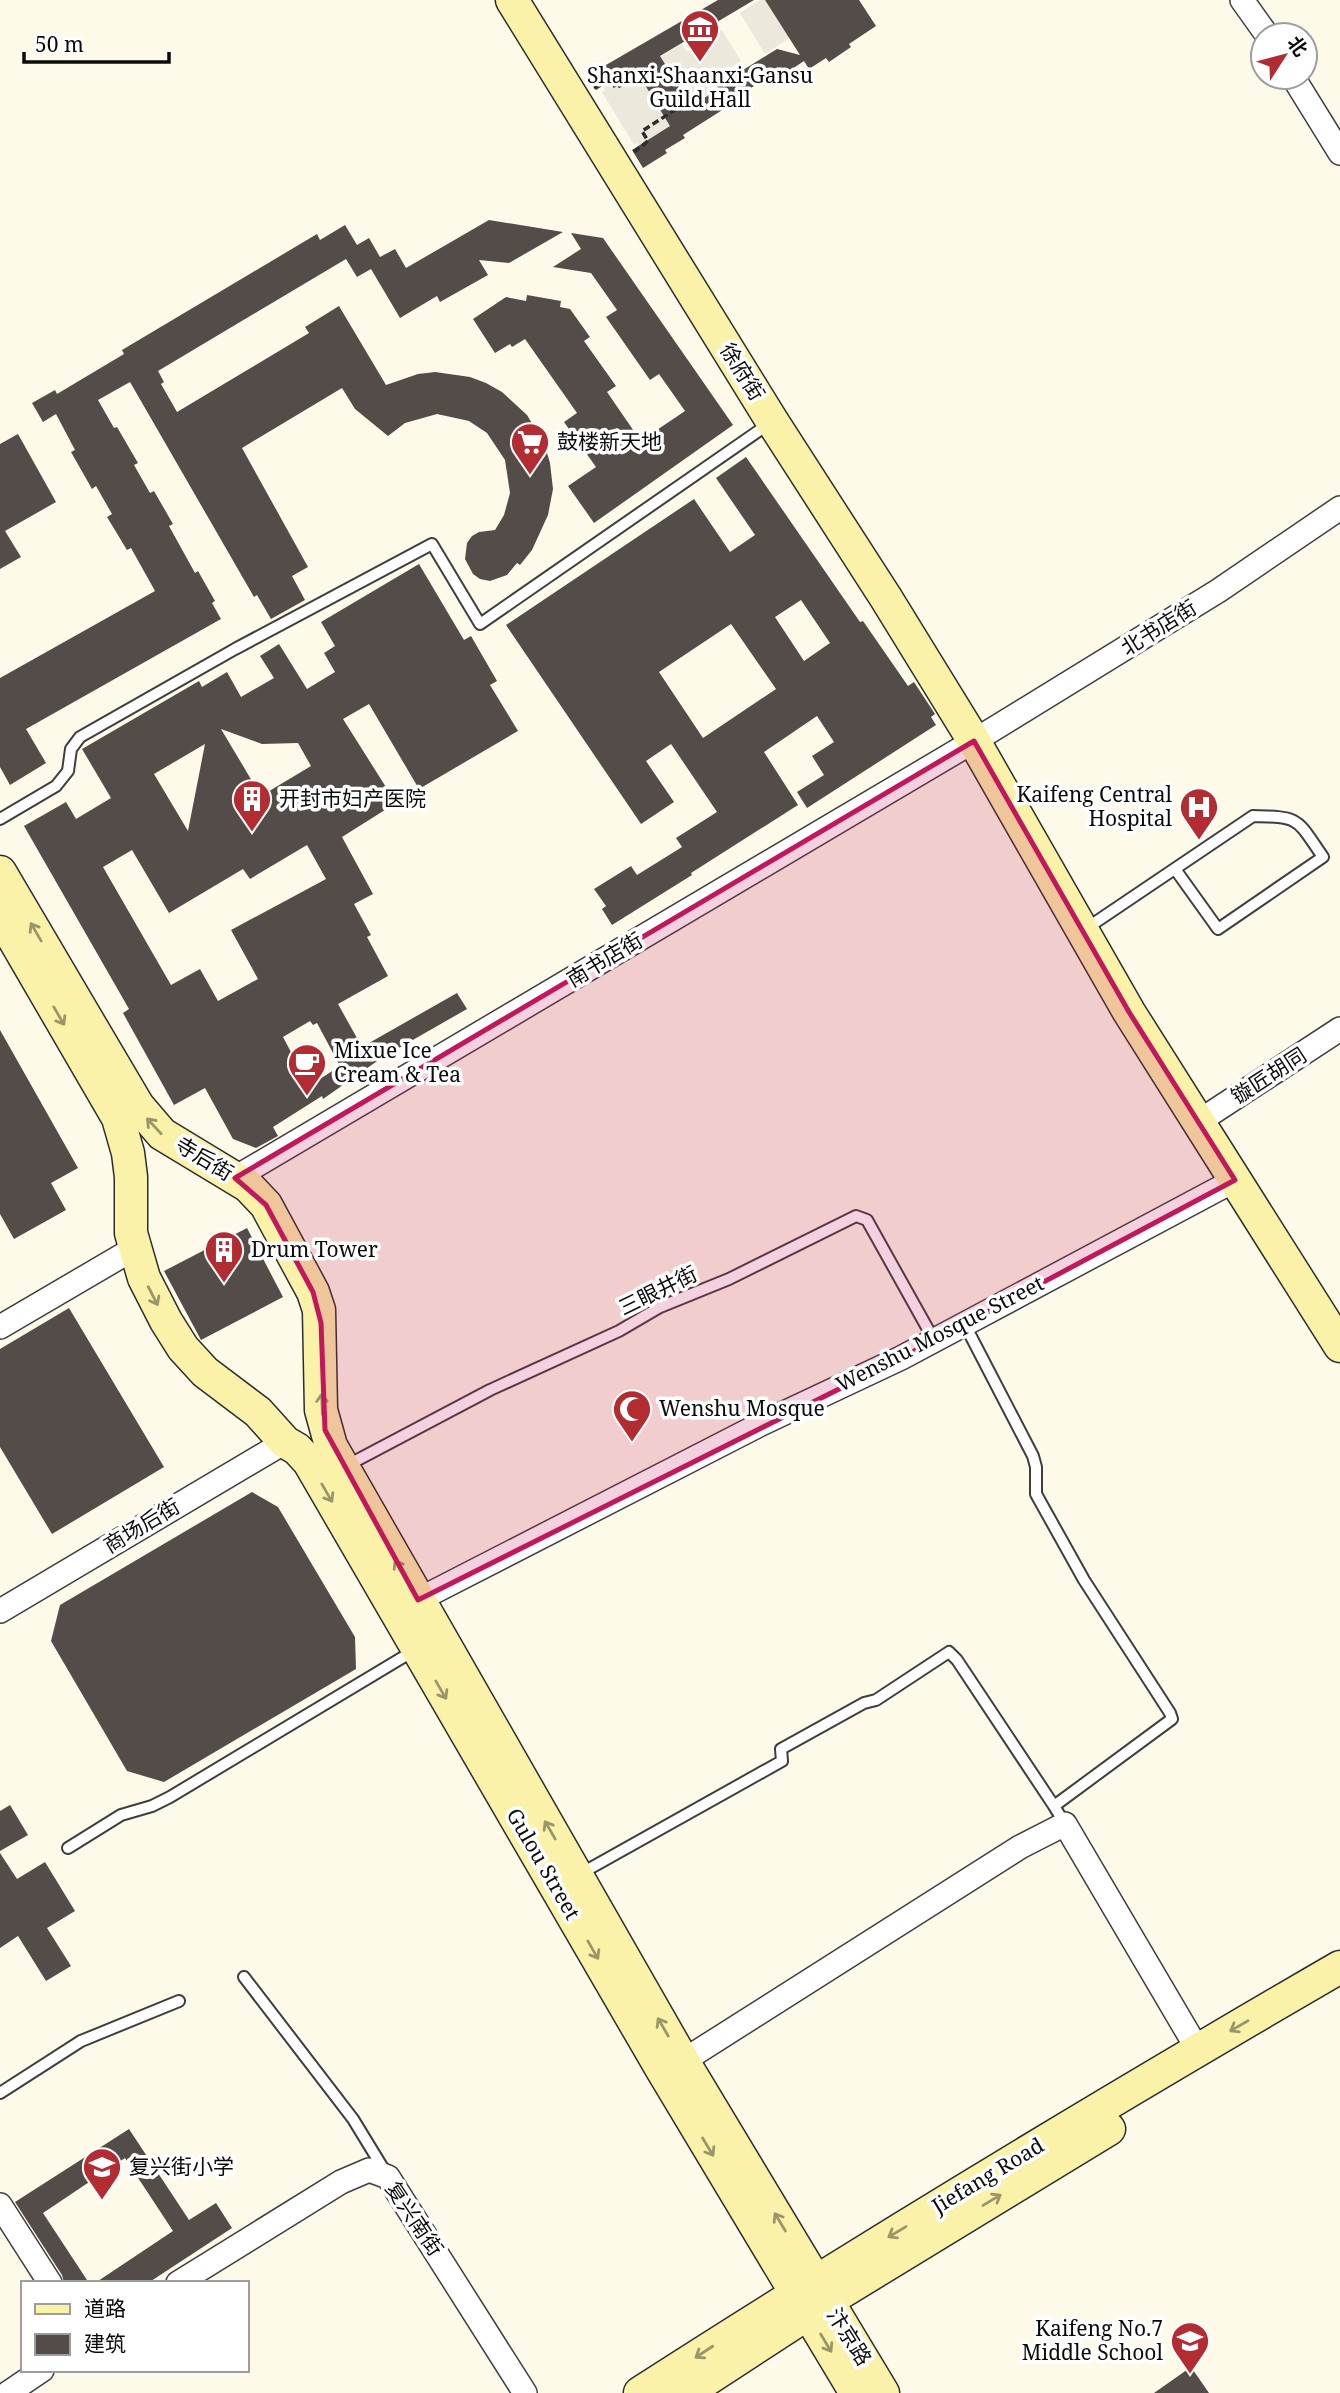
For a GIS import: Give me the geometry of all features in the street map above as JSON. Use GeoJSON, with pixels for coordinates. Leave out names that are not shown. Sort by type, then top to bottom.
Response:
{"type":"FeatureCollection","features":[{"type":"Feature","properties":{"kind":"street","name":"徐府街"},"geometry":{"type":"LineString","coordinates":[[512,0],[772,421],[974,741],[1129,1012],[1339,1344]]}},
{"type":"Feature","properties":{"kind":"street"},"geometry":{"type":"LineString","coordinates":[[1242,0],[1257,21]]}},
{"type":"Feature","properties":{"kind":"street"},"geometry":{"type":"LineString","coordinates":[[1302,91],[1340,153]]}},
{"type":"Feature","properties":{"kind":"street","name":"北书店街"},"geometry":{"type":"LineString","coordinates":[[974,741],[1218,592],[1340,508]]}},
{"type":"Feature","properties":{"kind":"street","name":"南书店街"},"geometry":{"type":"LineString","coordinates":[[235,1178],[974,741]]}},
{"type":"Feature","properties":{"kind":"street","name":"寺后街"},"geometry":{"type":"LineString","coordinates":[[0,872],[150,1123],[162,1134],[248,1186],[266,1205],[313,1292],[321,1323],[321,1410],[325,1430],[343,1468]]}},
{"type":"Feature","properties":{"kind":"street"},"geometry":{"type":"LineString","coordinates":[[0,915],[118,1118],[128,1153],[131,1177],[131,1233],[144,1278],[183,1349],[205,1372],[258,1412],[285,1441]]}},
{"type":"Feature","properties":{"kind":"street","name":"镟匠胡同"},"geometry":{"type":"LineString","coordinates":[[1198,1122],[1340,1029]]}},
{"type":"Feature","properties":{"kind":"street","name":"Wenshu Mosque Street"},"geometry":{"type":"LineString","coordinates":[[418,1600],[763,1423],[933,1340],[1235,1180]]}},
{"type":"Feature","properties":{"kind":"street"},"geometry":{"type":"LineString","coordinates":[[0,1328],[135,1248]]}},
{"type":"Feature","properties":{"kind":"street","name":"Gulou Street"},"geometry":{"type":"LineString","coordinates":[[285,1441],[309,1462],[654,2056],[811,2297]]}},
{"type":"Feature","properties":{"kind":"street","name":"商场后街"},"geometry":{"type":"LineString","coordinates":[[0,1611],[285,1441]]}},
{"type":"Feature","properties":{"kind":"street","name":"Gulou Street"},"geometry":{"type":"LineString","coordinates":[[343,1468],[683,2061],[811,2297]]}},
{"type":"Feature","properties":{"kind":"street"},"geometry":{"type":"LineString","coordinates":[[683,2061],[1020,1847],[1059,1815],[1198,2050]]}},
{"type":"Feature","properties":{"kind":"street","name":"Jiefang Road"},"geometry":{"type":"LineString","coordinates":[[686,2393],[811,2297],[1198,2050],[1340,1967]]}},
{"type":"Feature","properties":{"kind":"street","name":"Jiefang Road"},"geometry":{"type":"LineString","coordinates":[[640,2393],[1340,1991]]}},
{"type":"Feature","properties":{"kind":"street","name":"复兴南街"},"geometry":{"type":"LineString","coordinates":[[181,2281],[341,2182],[369,2170],[388,2177],[525,2393]]}},
{"type":"Feature","properties":{"kind":"street"},"geometry":{"type":"LineString","coordinates":[[0,2204],[49,2281]]}},
{"type":"Feature","properties":{"kind":"street","name":"汴京路"},"geometry":{"type":"LineString","coordinates":[[811,2297],[856,2393]]}},
{"type":"Feature","properties":{"kind":"street","name":"汴京路"},"geometry":{"type":"LineString","coordinates":[[811,2297],[883,2393]]}},
{"type":"Feature","properties":{"kind":"street"},"geometry":{"type":"LineString","coordinates":[[8,2393],[39,2372]]}},
{"type":"Feature","properties":{"kind":"lane"},"geometry":{"type":"LineString","coordinates":[[0,819],[55,786],[68,771],[71,749],[80,737],[234,649],[432,544],[480,624],[772,421]]}},
{"type":"Feature","properties":{"kind":"lane"},"geometry":{"type":"LineString","coordinates":[[1083,930],[1253,816],[1295,820],[1323,857],[1218,929],[1175,869]]}},
{"type":"Feature","properties":{"kind":"lane","name":"三眼井街"},"geometry":{"type":"LineString","coordinates":[[343,1468],[490,1390],[619,1331],[660,1307],[729,1279],[856,1216],[867,1220],[933,1340]]}},
{"type":"Feature","properties":{"kind":"lane"},"geometry":{"type":"LineString","coordinates":[[577,1876],[782,1761],[781,1749],[864,1703],[876,1700],[949,1653],[957,1660],[1059,1815],[1172,1719],[1084,1580],[1036,1493],[1036,1467],[1033,1456],[964,1323]]}},
{"type":"Feature","properties":{"kind":"lane"},"geometry":{"type":"LineString","coordinates":[[68,1848],[121,1815],[170,1797],[417,1649]]}},
{"type":"Feature","properties":{"kind":"lane"},"geometry":{"type":"LineString","coordinates":[[244,1977],[353,2119],[388,2177]]}},
{"type":"Feature","properties":{"kind":"lane"},"geometry":{"type":"LineString","coordinates":[[0,2093],[81,2041],[179,2001]]}},
{"type":"Feature","properties":{"kind":"path"},"geometry":{"type":"LineString","coordinates":[[576,103],[610,79],[616,89],[648,69]]}},
{"type":"Feature","properties":{"kind":"path"},"geometry":{"type":"LineString","coordinates":[[615,165],[648,141],[642,131],[675,110]]}},
{"type":"Feature","properties":{"kind":"highlighted area"},"geometry":{"type":"Polygon","coordinates":[[[974,741],[1129,1012],[1235,1180],[901,1358],[418,1600],[325,1430],[321,1323],[313,1292],[266,1205],[235,1178],[974,741]]]}},
{"type":"Feature","properties":{"kind":"shaded area"},"geometry":{"type":"Polygon","coordinates":[[[760,0],[765,0],[790,38],[765,54],[740,13],[760,0]]]}},
{"type":"Feature","properties":{"kind":"shaded area"},"geometry":{"type":"Polygon","coordinates":[[[722,30],[741,61],[706,83],[712,93],[678,115],[646,66],[682,43],[687,52],[722,30]]]}},
{"type":"Feature","properties":{"kind":"shaded area"},"geometry":{"type":"Polygon","coordinates":[[[638,64],[643,82],[661,112],[675,123],[644,153],[637,143],[634,145],[602,92],[605,90],[598,79],[638,64]]]}},
{"type":"Feature","properties":{"kind":"building"},"geometry":{"type":"Polygon","coordinates":[[[718,0],[754,0],[660,56],[691,106],[719,89],[717,86],[777,49],[800,55],[765,0],[859,0],[876,26],[849,44],[851,47],[829,62],[826,58],[809,69],[804,61],[771,83],[767,78],[725,104],[727,107],[683,135],[685,138],[665,150],[667,153],[643,168],[632,150],[670,126],[634,67],[596,90],[587,76],[718,0]]]}},
{"type":"Feature","properties":{"kind":"building"},"geometry":{"type":"Polygon","coordinates":[[[489,220],[563,232],[509,263],[479,260],[488,275],[440,302],[437,296],[400,318],[371,269],[357,277],[346,259],[158,371],[164,382],[161,384],[177,412],[309,333],[305,327],[339,306],[386,385],[418,374],[435,372],[470,377],[486,383],[502,392],[527,415],[545,446],[550,463],[553,489],[548,515],[532,550],[520,565],[517,563],[507,575],[490,581],[473,574],[465,559],[467,543],[472,536],[479,532],[495,530],[504,515],[510,493],[505,460],[487,433],[469,421],[437,414],[405,423],[388,436],[355,409],[342,388],[242,448],[308,567],[292,576],[305,600],[271,619],[257,595],[254,597],[130,382],[98,400],[138,463],[134,465],[150,493],[154,491],[173,524],[169,526],[195,573],[198,571],[215,601],[212,603],[221,619],[26,729],[46,763],[10,785],[0,767],[0,678],[155,591],[131,548],[127,550],[107,517],[112,514],[96,486],[92,489],[71,452],[75,450],[56,414],[43,422],[32,403],[55,390],[57,394],[124,354],[122,350],[317,234],[320,240],[345,225],[357,245],[369,238],[380,257],[395,249],[406,268],[489,220]]]}},
{"type":"Feature","properties":{"kind":"building"},"geometry":{"type":"Polygon","coordinates":[[[571,233],[603,238],[733,425],[594,523],[568,486],[596,467],[564,422],[577,413],[525,339],[495,353],[473,319],[506,297],[526,301],[527,295],[561,301],[560,307],[570,309],[590,337],[584,341],[616,386],[607,392],[638,437],[645,432],[648,436],[685,411],[659,374],[650,380],[606,317],[617,310],[591,273],[553,267],[581,249],[571,233]]]}},
{"type":"Feature","properties":{"kind":"building"},"geometry":{"type":"Polygon","coordinates":[[[18,434],[56,502],[5,531],[21,557],[0,569],[0,444],[18,434]]]}},
{"type":"Feature","properties":{"kind":"building"},"geometry":{"type":"Polygon","coordinates":[[[746,457],[860,622],[863,621],[908,686],[914,682],[935,714],[931,717],[936,725],[807,808],[797,792],[824,775],[812,756],[834,742],[817,716],[764,752],[798,805],[612,925],[602,909],[606,906],[594,889],[631,866],[637,875],[682,847],[676,838],[717,812],[671,744],[646,761],[674,802],[641,824],[506,625],[694,499],[730,552],[755,535],[716,478],[746,457]],[[801,600],[775,617],[804,661],[830,643],[801,600]],[[731,624],[659,672],[703,738],[776,689],[731,624]]]}},
{"type":"Feature","properties":{"kind":"building"},"geometry":{"type":"Polygon","coordinates":[[[419,564],[464,640],[471,636],[497,681],[490,685],[518,731],[419,789],[369,704],[343,719],[396,803],[342,837],[373,894],[354,904],[371,935],[367,937],[388,976],[338,1004],[362,1047],[457,993],[467,1009],[383,1057],[323,1099],[322,1096],[273,1127],[278,1136],[256,1148],[233,1139],[205,1088],[174,1105],[123,1013],[129,1009],[24,826],[66,802],[76,819],[111,798],[82,749],[199,681],[202,687],[227,672],[241,697],[274,678],[260,656],[279,644],[307,689],[335,672],[324,653],[335,646],[321,622],[419,564]],[[221,729],[261,796],[311,766],[298,743],[262,744],[221,729]],[[205,744],[154,774],[188,831],[205,744]],[[307,845],[250,879],[243,869],[169,913],[132,850],[103,867],[171,985],[200,969],[218,1001],[258,979],[231,930],[326,879],[307,845]],[[310,1021],[283,1037],[309,1086],[340,1066],[317,1023],[313,1025],[310,1021]]]}},
{"type":"Feature","properties":{"kind":"building"},"geometry":{"type":"Polygon","coordinates":[[[0,1030],[78,1168],[51,1183],[66,1210],[14,1239],[0,1214],[0,1030]]]}},
{"type":"Feature","properties":{"kind":"building","name":"Drum Tower"},"geometry":{"type":"Polygon","coordinates":[[[247,1228],[283,1297],[201,1340],[164,1271],[247,1228]]]}},
{"type":"Feature","properties":{"kind":"building"},"geometry":{"type":"Polygon","coordinates":[[[69,1308],[164,1467],[52,1534],[0,1447],[0,1349],[69,1308]]]}},
{"type":"Feature","properties":{"kind":"building"},"geometry":{"type":"Polygon","coordinates":[[[252,1492],[278,1507],[355,1637],[356,1669],[164,1782],[127,1771],[51,1641],[60,1605],[252,1492]]]}},
{"type":"Feature","properties":{"kind":"building"},"geometry":{"type":"Polygon","coordinates":[[[10,1805],[28,1835],[0,1851],[0,1811],[10,1805]]]}},
{"type":"Feature","properties":{"kind":"building"},"geometry":{"type":"Polygon","coordinates":[[[0,1853],[17,1879],[45,1862],[75,1911],[47,1928],[71,1966],[46,1981],[18,1936],[0,1948],[0,1853]]]}},
{"type":"Feature","properties":{"kind":"building"},"geometry":{"type":"Polygon","coordinates":[[[129,2129],[189,2220],[216,2203],[232,2228],[151,2281],[98,2281],[173,2231],[125,2158],[43,2213],[88,2281],[64,2281],[15,2202],[129,2129]]]}},
{"type":"Feature","properties":{"kind":"building"},"geometry":{"type":"Polygon","coordinates":[[[1191,2367],[1209,2393],[1154,2393],[1191,2367]]]}},
{"type":"Feature","properties":{"kind":"place","name":"Shanxi-Shaanxi-Gansu Guild Hall"},"geometry":{"type":"Point","coordinates":[700,63]}},
{"type":"Feature","properties":{"kind":"place","name":"鼓楼新天地"},"geometry":{"type":"Point","coordinates":[530,476]}},
{"type":"Feature","properties":{"kind":"place","name":"开封市妇产医院"},"geometry":{"type":"Point","coordinates":[252,833]}},
{"type":"Feature","properties":{"kind":"place","name":"Kaifeng Central Hospital"},"geometry":{"type":"Point","coordinates":[1199,841]}},
{"type":"Feature","properties":{"kind":"place","name":"Mixue Ice Cream & Tea"},"geometry":{"type":"Point","coordinates":[307,1097]}},
{"type":"Feature","properties":{"kind":"place","name":"Drum Tower"},"geometry":{"type":"Point","coordinates":[224,1284]}},
{"type":"Feature","properties":{"kind":"place","name":"Wenshu Mosque"},"geometry":{"type":"Point","coordinates":[632,1443]}},
{"type":"Feature","properties":{"kind":"place","name":"复兴街小学"},"geometry":{"type":"Point","coordinates":[102,2201]}},
{"type":"Feature","properties":{"kind":"place","name":"Kaifeng No.7 Middle School"},"geometry":{"type":"Point","coordinates":[1190,2375]}}]}
